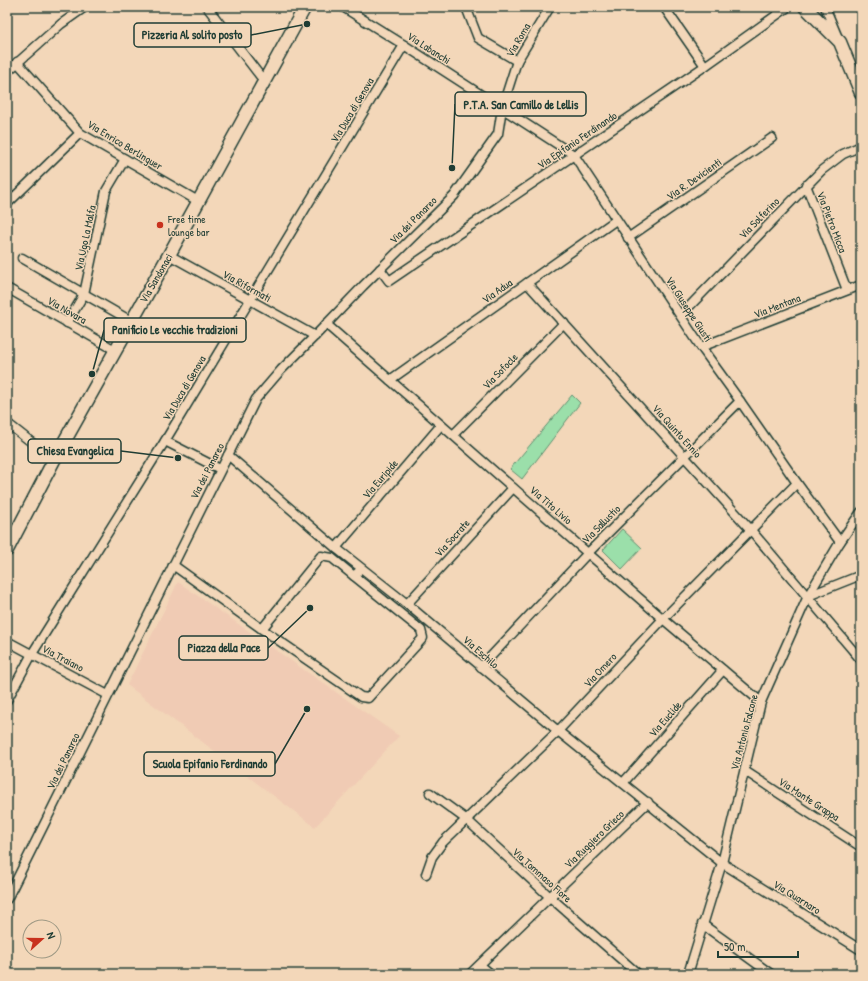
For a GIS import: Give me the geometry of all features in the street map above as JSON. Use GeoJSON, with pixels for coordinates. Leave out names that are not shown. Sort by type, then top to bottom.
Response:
{"type":"FeatureCollection","features":[{"type":"Feature","properties":{"kind":"main road","name":"Via Sandonaci"},"geometry":{"type":"LineString","coordinates":[[7,550],[54,460],[169,255],[305,7]]}},
{"type":"Feature","properties":{"kind":"main road"},"geometry":{"type":"LineString","coordinates":[[805,7],[840,42],[861,93]]}},
{"type":"Feature","properties":{"kind":"street"},"geometry":{"type":"LineString","coordinates":[[7,72],[61,24],[85,7]]}},
{"type":"Feature","properties":{"kind":"street"},"geometry":{"type":"LineString","coordinates":[[207,7],[264,80]]}},
{"type":"Feature","properties":{"kind":"street","name":"Via Labanchi"},"geometry":{"type":"LineString","coordinates":[[343,7],[502,108]]}},
{"type":"Feature","properties":{"kind":"street"},"geometry":{"type":"LineString","coordinates":[[466,7],[478,38],[517,61]]}},
{"type":"Feature","properties":{"kind":"street","name":"Via Roma"},"geometry":{"type":"LineString","coordinates":[[502,108],[517,61],[550,7]]}},
{"type":"Feature","properties":{"kind":"street"},"geometry":{"type":"LineString","coordinates":[[664,7],[705,66]]}},
{"type":"Feature","properties":{"kind":"street","name":"Via Epifanio Ferdinando"},"geometry":{"type":"LineString","coordinates":[[380,269],[389,281],[705,66],[788,7]]}},
{"type":"Feature","properties":{"kind":"street"},"geometry":{"type":"LineString","coordinates":[[825,7],[840,42]]}},
{"type":"Feature","properties":{"kind":"street","name":"Via Duca di Genova"},"geometry":{"type":"LineString","coordinates":[[7,700],[32,654],[165,441],[404,45]]}},
{"type":"Feature","properties":{"kind":"street","name":"Via Enrico Berlinguer"},"geometry":{"type":"LineString","coordinates":[[17,62],[80,133],[198,201]]}},
{"type":"Feature","properties":{"kind":"street","name":"Via Giuseppe Giusti"},"geometry":{"type":"LineString","coordinates":[[502,108],[574,155],[701,347],[840,542]]}},
{"type":"Feature","properties":{"kind":"street","name":"Via dei Panareo"},"geometry":{"type":"LineString","coordinates":[[7,898],[256,399],[281,370],[454,196],[498,134],[502,108]]}},
{"type":"Feature","properties":{"kind":"street"},"geometry":{"type":"LineString","coordinates":[[7,204],[80,133]]}},
{"type":"Feature","properties":{"kind":"street","name":"Via R. Devicienti"},"geometry":{"type":"LineString","coordinates":[[628,238],[772,138]]}},
{"type":"Feature","properties":{"kind":"street","name":"Via Solferino"},"geometry":{"type":"LineString","coordinates":[[681,315],[806,185],[822,170],[843,154],[861,146]]}},
{"type":"Feature","properties":{"kind":"street","name":"Via Ugo La Malfa"},"geometry":{"type":"LineString","coordinates":[[67,323],[84,294],[106,191],[125,159]]}},
{"type":"Feature","properties":{"kind":"street","name":"Via Pietro Micca"},"geometry":{"type":"LineString","coordinates":[[806,185],[847,290]]}},
{"type":"Feature","properties":{"kind":"street","name":"Via Adua"},"geometry":{"type":"LineString","coordinates":[[390,380],[616,220]]}},
{"type":"Feature","properties":{"kind":"street","name":"Via Riformati"},"geometry":{"type":"LineString","coordinates":[[169,255],[315,336]]}},
{"type":"Feature","properties":{"kind":"street"},"geometry":{"type":"LineString","coordinates":[[22,258],[131,321]]}},
{"type":"Feature","properties":{"kind":"street","name":"Via Quinto Ennio"},"geometry":{"type":"LineString","coordinates":[[527,283],[750,529],[861,660]]}},
{"type":"Feature","properties":{"kind":"street","name":"Via Mentana"},"geometry":{"type":"LineString","coordinates":[[701,347],[861,285]]}},
{"type":"Feature","properties":{"kind":"street","name":"Via Novara"},"geometry":{"type":"LineString","coordinates":[[7,288],[115,350]]}},
{"type":"Feature","properties":{"kind":"street","name":"Via Sofocle"},"geometry":{"type":"LineString","coordinates":[[453,435],[564,323]]}},
{"type":"Feature","properties":{"kind":"street","name":"Via Tito Livio"},"geometry":{"type":"LineString","coordinates":[[326,324],[663,619],[761,702]]}},
{"type":"Feature","properties":{"kind":"street","name":"Via Sallustio"},"geometry":{"type":"LineString","coordinates":[[481,667],[588,553],[740,401]]}},
{"type":"Feature","properties":{"kind":"street"},"geometry":{"type":"LineString","coordinates":[[7,423],[54,460]]}},
{"type":"Feature","properties":{"kind":"street","name":"Via Euripide"},"geometry":{"type":"LineString","coordinates":[[336,548],[441,425]]}},
{"type":"Feature","properties":{"kind":"street"},"geometry":{"type":"LineString","coordinates":[[165,441],[220,469]]}},
{"type":"Feature","properties":{"kind":"street","name":"Via Eschilo"},"geometry":{"type":"LineString","coordinates":[[228,455],[336,548],[407,604],[558,731],[722,863]]}},
{"type":"Feature","properties":{"kind":"street","name":"Via Omero"},"geometry":{"type":"LineString","coordinates":[[426,874],[432,857],[443,842],[558,731],[663,619],[797,483]]}},
{"type":"Feature","properties":{"kind":"street","name":"Via Socrate"},"geometry":{"type":"LineString","coordinates":[[407,604],[513,488]]}},
{"type":"Feature","properties":{"kind":"street","name":"Via Antonio Falcone"},"geometry":{"type":"LineString","coordinates":[[688,974],[702,924],[722,863],[761,702],[808,596],[840,542],[861,512]]}},
{"type":"Feature","properties":{"kind":"street"},"geometry":{"type":"LineString","coordinates":[[173,565],[262,629],[361,697],[368,698],[423,638],[422,630],[332,558],[321,556],[262,629]]}},
{"type":"Feature","properties":{"kind":"street"},"geometry":{"type":"LineString","coordinates":[[354,576],[362,568]]}},
{"type":"Feature","properties":{"kind":"street"},"geometry":{"type":"LineString","coordinates":[[808,596],[861,575]]}},
{"type":"Feature","properties":{"kind":"street","name":"Via Traiano"},"geometry":{"type":"LineString","coordinates":[[7,641],[108,695]]}},
{"type":"Feature","properties":{"kind":"street","name":"Via Euclide"},"geometry":{"type":"LineString","coordinates":[[623,783],[723,670]]}},
{"type":"Feature","properties":{"kind":"street","name":"Via Monte Grappa"},"geometry":{"type":"LineString","coordinates":[[744,771],[861,847]]}},
{"type":"Feature","properties":{"kind":"street","name":"Via Tommaso Fiore"},"geometry":{"type":"LineString","coordinates":[[430,793],[467,820],[550,897],[638,974]]}},
{"type":"Feature","properties":{"kind":"street","name":"Via Ruggiero Grieco"},"geometry":{"type":"LineString","coordinates":[[470,974],[648,802]]}},
{"type":"Feature","properties":{"kind":"street","name":"Via Quarnaro"},"geometry":{"type":"LineString","coordinates":[[722,863],[861,950]]}},
{"type":"Feature","properties":{"kind":"street"},"geometry":{"type":"LineString","coordinates":[[702,924],[771,974]]}},
{"type":"Feature","properties":{"kind":"street"},"geometry":{"type":"LineString","coordinates":[[480,965],[491,974]]}},
{"type":"Feature","properties":{"kind":"shaded area"},"geometry":{"type":"Polygon","coordinates":[[[178,582],[399,736],[315,827],[127,685],[178,582]]]}},
{"type":"Feature","properties":{"kind":"green space"},"geometry":{"type":"Polygon","coordinates":[[[572,395],[580,403],[522,479],[510,469],[572,395]]]}},
{"type":"Feature","properties":{"kind":"green space"},"geometry":{"type":"Polygon","coordinates":[[[622,529],[642,548],[622,569],[603,550],[622,529]]]}},
{"type":"Feature","properties":{"kind":"place","name":"Pizzeria Al solito posto"},"geometry":{"type":"Point","coordinates":[307,24]}},
{"type":"Feature","properties":{"kind":"place","name":"P.T.A. San Camillo de Lellis"},"geometry":{"type":"Point","coordinates":[452,168]}},
{"type":"Feature","properties":{"kind":"place","name":"Free time lounge bar"},"geometry":{"type":"Point","coordinates":[160,225]}},
{"type":"Feature","properties":{"kind":"place","name":"Panificio Le vecchie tradizioni"},"geometry":{"type":"Point","coordinates":[92,374]}},
{"type":"Feature","properties":{"kind":"place","name":"Chiesa Evangelica"},"geometry":{"type":"Point","coordinates":[178,458]}},
{"type":"Feature","properties":{"kind":"place","name":"Piazza della Pace"},"geometry":{"type":"Point","coordinates":[310,608]}},
{"type":"Feature","properties":{"kind":"place","name":"Scuola Epifanio Ferdinando"},"geometry":{"type":"Point","coordinates":[307,709]}}]}
